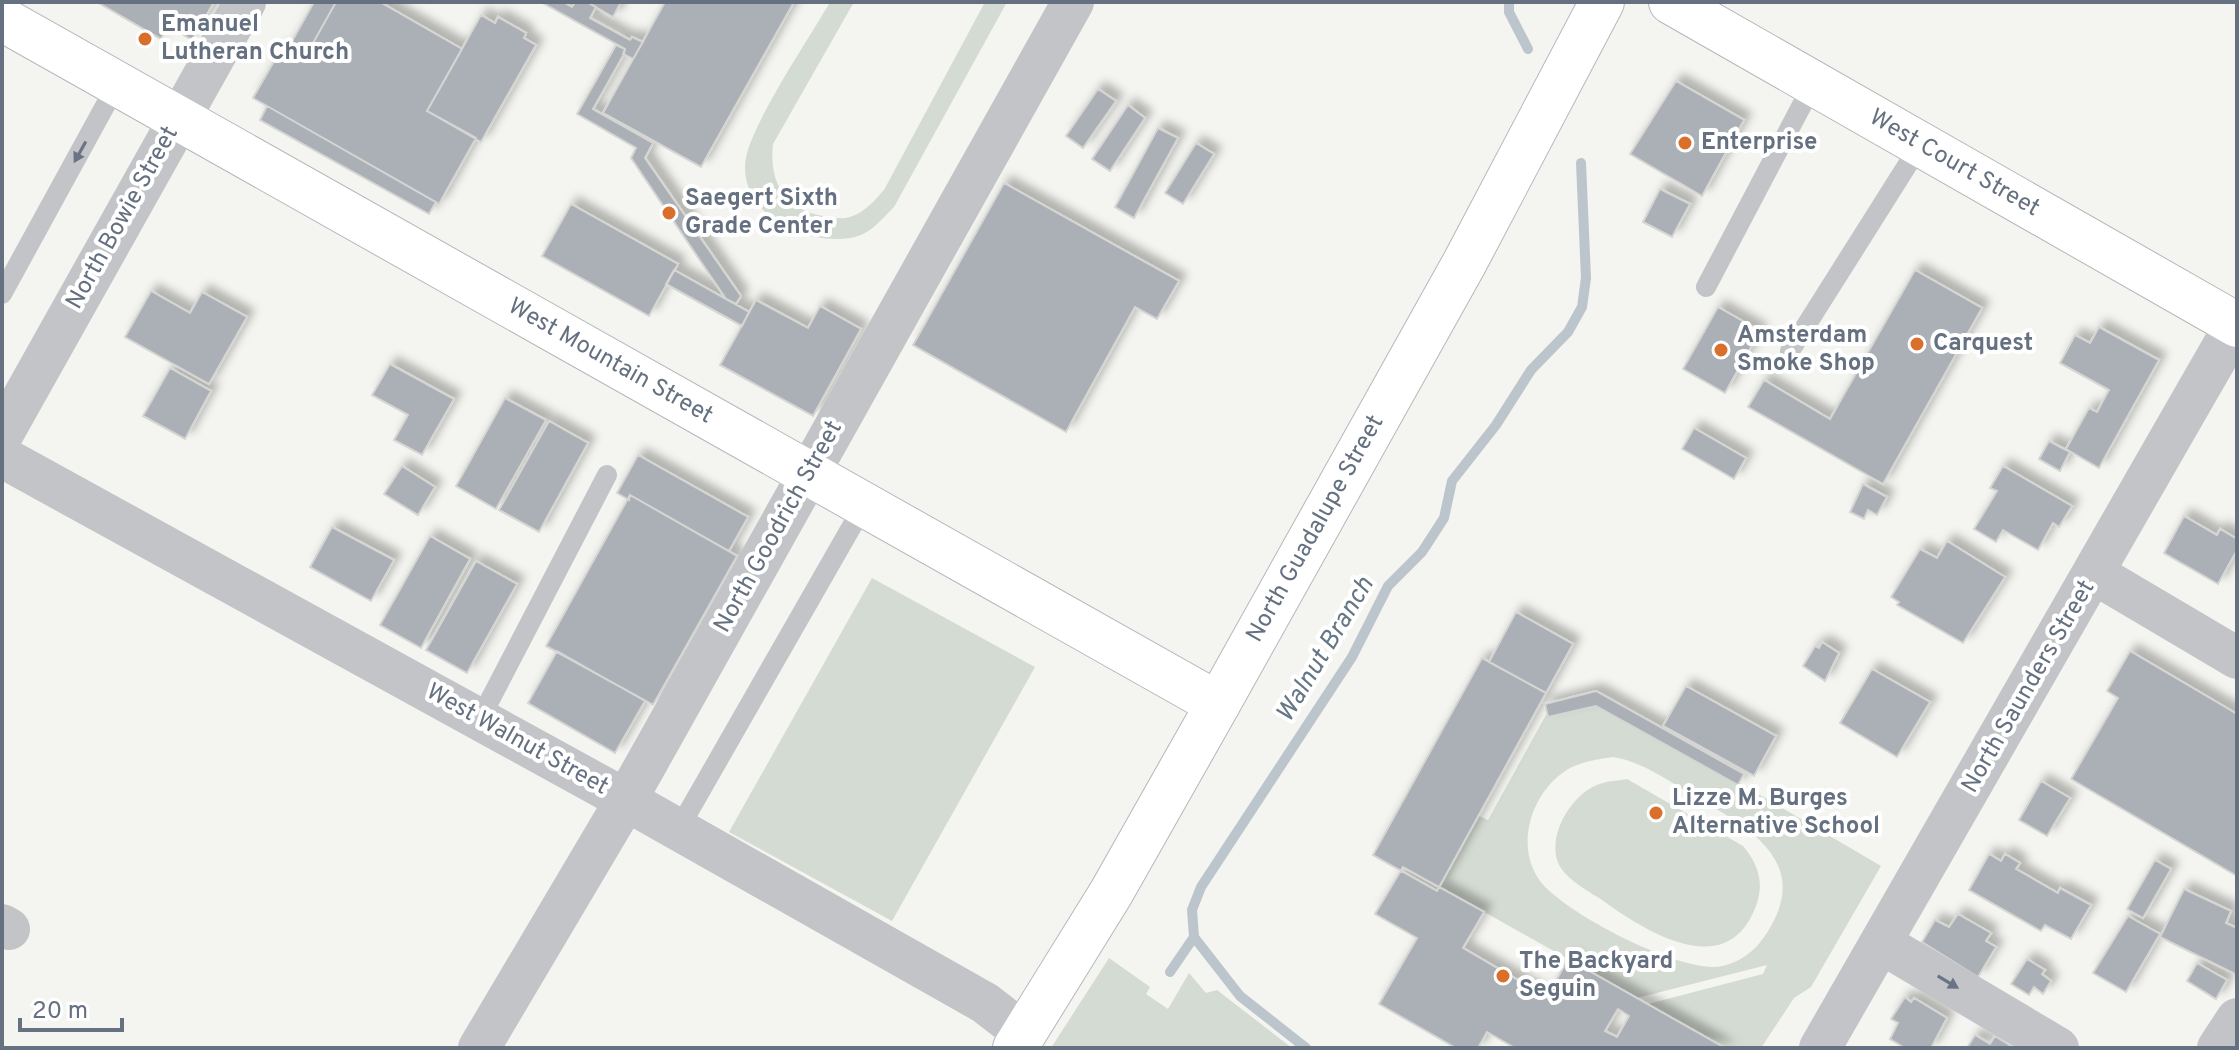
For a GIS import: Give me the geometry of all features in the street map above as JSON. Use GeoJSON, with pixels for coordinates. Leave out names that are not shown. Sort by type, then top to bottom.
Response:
{"type":"FeatureCollection","features":[{"type":"Feature","properties":{"kind":"street","name":"North Bowie Street"},"geometry":{"type":"LineString","coordinates":[[2,435],[245,2]]}},
{"type":"Feature","properties":{"kind":"street","name":"North Goodrich Street"},"geometry":{"type":"LineString","coordinates":[[479,1048],[626,800],[1073,2]]}},
{"type":"Feature","properties":{"kind":"street","name":"North Guadalupe Street"},"geometry":{"type":"LineString","coordinates":[[1020,1041],[1111,893],[1218,704],[1465,262],[1602,2]]}},
{"type":"Feature","properties":{"kind":"street","name":"West Court Street"},"geometry":{"type":"LineString","coordinates":[[1671,2],[2237,324]]}},
{"type":"Feature","properties":{"kind":"street","name":"West Mountain Street"},"geometry":{"type":"LineString","coordinates":[[2,19],[1218,704]]}},
{"type":"Feature","properties":{"kind":"street","name":"North Saunders Street"},"geometry":{"type":"LineString","coordinates":[[1820,1048],[2237,324]]}},
{"type":"Feature","properties":{"kind":"street","name":"West Walnut Street"},"geometry":{"type":"LineString","coordinates":[[2,457],[626,800],[985,1003],[1020,1041]]}},
{"type":"Feature","properties":{"kind":"street"},"geometry":{"type":"LineString","coordinates":[[2095,574],[2237,658]]}},
{"type":"Feature","properties":{"kind":"street"},"geometry":{"type":"LineString","coordinates":[[1881,943],[2058,1048]]}},
{"type":"Feature","properties":{"kind":"street"},"geometry":{"type":"LineString","coordinates":[[2218,1048],[2237,1019]]}},
{"type":"Feature","properties":{"kind":"lane"},"geometry":{"type":"LineString","coordinates":[[2,294],[117,84]]}},
{"type":"Feature","properties":{"kind":"lane"},"geometry":{"type":"LineString","coordinates":[[1706,287],[1813,84]]}},
{"type":"Feature","properties":{"kind":"lane"},"geometry":{"type":"LineString","coordinates":[[1790,351],[1920,145]]}},
{"type":"Feature","properties":{"kind":"lane"},"geometry":{"type":"LineString","coordinates":[[480,719],[607,475]]}},
{"type":"Feature","properties":{"kind":"lane"},"geometry":{"type":"LineString","coordinates":[[678,830],[864,505]]}},
{"type":"Feature","properties":{"kind":"shaded area"},"geometry":{"type":"Polygon","coordinates":[[[830,2],[854,2],[773,144],[772,157],[780,190],[795,205],[826,217],[842,218],[869,206],[884,190],[985,2],[1007,2],[894,207],[866,232],[837,239],[800,233],[768,214],[755,201],[745,166],[748,151],[767,108],[830,2]]]}},
{"type":"Feature","properties":{"kind":"shaded area"},"geometry":{"type":"Polygon","coordinates":[[[872,578],[1035,667],[892,921],[729,832],[872,578]]]}},
{"type":"Feature","properties":{"kind":"shaded area"},"geometry":{"type":"Polygon","coordinates":[[[1598,700],[1881,866],[1811,987],[1794,998],[1761,1048],[1725,1048],[1648,1004],[1763,974],[1767,965],[1637,998],[1440,887],[1479,816],[1488,820],[1546,715],[1598,700]],[[1613,757],[1572,767],[1558,776],[1538,802],[1531,818],[1528,850],[1540,881],[1573,909],[1598,924],[1625,939],[1680,961],[1722,966],[1745,956],[1767,933],[1781,902],[1782,881],[1777,863],[1766,846],[1732,819],[1655,772],[1613,757]]]}},
{"type":"Feature","properties":{"kind":"shaded area"},"geometry":{"type":"Polygon","coordinates":[[[1627,779],[1743,846],[1749,854],[1759,878],[1759,895],[1753,913],[1739,933],[1722,944],[1702,946],[1681,943],[1638,924],[1564,872],[1557,860],[1556,838],[1571,806],[1597,785],[1627,779]]]}},
{"type":"Feature","properties":{"kind":"shaded area"},"geometry":{"type":"Polygon","coordinates":[[[1109,958],[1150,987],[1146,994],[1168,1009],[1189,973],[1206,993],[1217,990],[1292,1048],[1051,1048],[1109,958]]]}},
{"type":"Feature","properties":{"kind":"building"},"geometry":{"type":"Polygon","coordinates":[[[97,2],[214,2],[192,40],[168,26],[161,39],[97,2]]]}},
{"type":"Feature","properties":{"kind":"building"},"geometry":{"type":"Polygon","coordinates":[[[314,2],[336,2],[303,61],[286,52],[314,2]]]}},
{"type":"Feature","properties":{"kind":"building"},"geometry":{"type":"Polygon","coordinates":[[[336,2],[380,2],[462,49],[427,111],[476,138],[439,204],[253,98],[281,49],[303,61],[336,2]]]}},
{"type":"Feature","properties":{"kind":"building"},"geometry":{"type":"Polygon","coordinates":[[[563,2],[572,7],[575,2],[587,2],[596,7],[590,18],[630,40],[632,37],[643,42],[633,59],[623,54],[625,49],[543,3],[563,2]]]}},
{"type":"Feature","properties":{"kind":"building"},"geometry":{"type":"Polygon","coordinates":[[[587,2],[621,2],[613,17],[587,2]]]}},
{"type":"Feature","properties":{"kind":"building"},"geometry":{"type":"Polygon","coordinates":[[[665,2],[794,2],[701,167],[603,113],[665,2]]]}},
{"type":"Feature","properties":{"kind":"building"},"geometry":{"type":"Polygon","coordinates":[[[481,15],[495,23],[498,17],[526,33],[524,38],[536,45],[481,142],[427,111],[481,15]]]}},
{"type":"Feature","properties":{"kind":"building"},"geometry":{"type":"Polygon","coordinates":[[[616,45],[625,49],[624,54],[593,109],[653,143],[645,158],[741,296],[736,304],[726,299],[631,158],[636,148],[577,114],[616,45]]]}},
{"type":"Feature","properties":{"kind":"building","name":"Enterprise"},"geometry":{"type":"Polygon","coordinates":[[[1676,81],[1744,120],[1702,196],[1630,154],[1676,81]]]}},
{"type":"Feature","properties":{"kind":"building"},"geometry":{"type":"Polygon","coordinates":[[[1098,89],[1116,101],[1083,148],[1066,136],[1098,89]]]}},
{"type":"Feature","properties":{"kind":"building"},"geometry":{"type":"Polygon","coordinates":[[[1128,105],[1145,118],[1110,171],[1092,159],[1128,105]]]}},
{"type":"Feature","properties":{"kind":"building"},"geometry":{"type":"Polygon","coordinates":[[[267,106],[436,202],[429,214],[260,120],[267,106]]]}},
{"type":"Feature","properties":{"kind":"building"},"geometry":{"type":"Polygon","coordinates":[[[1158,128],[1178,138],[1134,218],[1115,207],[1158,128]]]}},
{"type":"Feature","properties":{"kind":"building"},"geometry":{"type":"Polygon","coordinates":[[[1196,143],[1214,154],[1183,204],[1165,193],[1196,143]]]}},
{"type":"Feature","properties":{"kind":"building"},"geometry":{"type":"Polygon","coordinates":[[[1004,183],[1179,281],[1157,319],[1135,307],[1066,432],[913,345],[1004,183]]]}},
{"type":"Feature","properties":{"kind":"building"},"geometry":{"type":"Polygon","coordinates":[[[1660,189],[1690,204],[1672,237],[1643,222],[1660,189]]]}},
{"type":"Feature","properties":{"kind":"building"},"geometry":{"type":"Polygon","coordinates":[[[571,204],[678,264],[649,316],[542,256],[571,204]]]}},
{"type":"Feature","properties":{"kind":"building"},"geometry":{"type":"Polygon","coordinates":[[[674,270],[749,312],[742,326],[666,284],[674,270]]]}},
{"type":"Feature","properties":{"kind":"building","name":"Carquest"},"geometry":{"type":"Polygon","coordinates":[[[1915,270],[1982,308],[1883,484],[1748,407],[1764,380],[1830,419],[1915,270]]]}},
{"type":"Feature","properties":{"kind":"building"},"geometry":{"type":"Polygon","coordinates":[[[151,291],[190,313],[202,292],[247,317],[209,384],[125,337],[151,291]]]}},
{"type":"Feature","properties":{"kind":"building"},"geometry":{"type":"Polygon","coordinates":[[[756,300],[808,328],[820,306],[861,329],[813,416],[720,365],[756,300]]]}},
{"type":"Feature","properties":{"kind":"building","name":"Amsterdam Smoke Shop"},"geometry":{"type":"Polygon","coordinates":[[[1718,307],[1760,331],[1725,393],[1683,369],[1718,307]]]}},
{"type":"Feature","properties":{"kind":"building"},"geometry":{"type":"Polygon","coordinates":[[[2099,327],[2159,360],[2099,468],[2066,449],[2089,408],[2097,412],[2109,390],[2060,363],[2075,335],[2090,343],[2099,327]]]}},
{"type":"Feature","properties":{"kind":"building"},"geometry":{"type":"Polygon","coordinates":[[[390,364],[454,399],[422,455],[394,440],[408,415],[372,395],[390,364]]]}},
{"type":"Feature","properties":{"kind":"building"},"geometry":{"type":"Polygon","coordinates":[[[170,368],[211,391],[185,439],[143,416],[170,368]]]}},
{"type":"Feature","properties":{"kind":"building"},"geometry":{"type":"Polygon","coordinates":[[[505,398],[546,420],[496,509],[456,486],[505,398]]]}},
{"type":"Feature","properties":{"kind":"building"},"geometry":{"type":"Polygon","coordinates":[[[549,421],[588,443],[539,532],[499,510],[549,421]]]}},
{"type":"Feature","properties":{"kind":"building"},"geometry":{"type":"Polygon","coordinates":[[[1694,428],[1746,458],[1734,479],[1682,449],[1694,428]]]}},
{"type":"Feature","properties":{"kind":"building"},"geometry":{"type":"Polygon","coordinates":[[[2049,441],[2070,452],[2060,471],[2039,459],[2049,441]]]}},
{"type":"Feature","properties":{"kind":"building"},"geometry":{"type":"Polygon","coordinates":[[[638,455],[748,517],[729,551],[630,495],[629,500],[617,493],[638,455]]]}},
{"type":"Feature","properties":{"kind":"building"},"geometry":{"type":"Polygon","coordinates":[[[402,466],[435,487],[418,515],[384,494],[402,466]]]}},
{"type":"Feature","properties":{"kind":"building"},"geometry":{"type":"Polygon","coordinates":[[[2003,466],[2072,506],[2059,527],[2053,523],[2038,550],[2003,530],[1996,542],[1974,529],[1997,491],[1990,488],[2003,466]]]}},
{"type":"Feature","properties":{"kind":"building"},"geometry":{"type":"Polygon","coordinates":[[[1863,484],[1887,497],[1877,515],[1868,510],[1864,519],[1850,512],[1863,484]]]}},
{"type":"Feature","properties":{"kind":"building"},"geometry":{"type":"Polygon","coordinates":[[[630,495],[737,556],[653,705],[546,646],[630,495]]]}},
{"type":"Feature","properties":{"kind":"building"},"geometry":{"type":"Polygon","coordinates":[[[2184,516],[2217,535],[2220,529],[2237,539],[2237,550],[2218,584],[2164,553],[2184,516]]]}},
{"type":"Feature","properties":{"kind":"building"},"geometry":{"type":"Polygon","coordinates":[[[332,527],[394,560],[371,601],[310,567],[332,527]]]}},
{"type":"Feature","properties":{"kind":"building"},"geometry":{"type":"Polygon","coordinates":[[[430,536],[470,559],[421,648],[380,625],[430,536]]]}},
{"type":"Feature","properties":{"kind":"building"},"geometry":{"type":"Polygon","coordinates":[[[1947,541],[2005,577],[1963,643],[1897,605],[1899,602],[1891,597],[1920,549],[1937,558],[1947,541]]]}},
{"type":"Feature","properties":{"kind":"building"},"geometry":{"type":"Polygon","coordinates":[[[476,561],[517,584],[467,673],[426,650],[476,561]]]}},
{"type":"Feature","properties":{"kind":"building"},"geometry":{"type":"Polygon","coordinates":[[[1516,612],[1573,644],[1546,693],[1489,662],[1516,612]]]}},
{"type":"Feature","properties":{"kind":"building"},"geometry":{"type":"Polygon","coordinates":[[[1822,642],[1839,653],[1825,681],[1803,666],[1815,646],[1819,648],[1822,642]]]}},
{"type":"Feature","properties":{"kind":"building"},"geometry":{"type":"Polygon","coordinates":[[[557,651],[645,701],[615,753],[528,703],[557,651]]]}},
{"type":"Feature","properties":{"kind":"building"},"geometry":{"type":"Polygon","coordinates":[[[2130,651],[2237,714],[2237,876],[2071,779],[2118,698],[2107,691],[2130,651]]]}},
{"type":"Feature","properties":{"kind":"building"},"geometry":{"type":"Polygon","coordinates":[[[1482,658],[1546,693],[1437,891],[1373,855],[1482,658]]]}},
{"type":"Feature","properties":{"kind":"building"},"geometry":{"type":"Polygon","coordinates":[[[1872,669],[1930,702],[1897,757],[1840,723],[1872,669]]]}},
{"type":"Feature","properties":{"kind":"building"},"geometry":{"type":"Polygon","coordinates":[[[1686,686],[1776,736],[1754,776],[1663,726],[1686,686]]]}},
{"type":"Feature","properties":{"kind":"building"},"geometry":{"type":"Polygon","coordinates":[[[1596,691],[1744,774],[1738,785],[1596,706],[1548,717],[1545,704],[1596,691]]]}},
{"type":"Feature","properties":{"kind":"building"},"geometry":{"type":"Polygon","coordinates":[[[2041,781],[2070,798],[2047,836],[2019,820],[2041,781]]]}},
{"type":"Feature","properties":{"kind":"building"},"geometry":{"type":"Polygon","coordinates":[[[1989,854],[2001,861],[2005,854],[2020,863],[2016,869],[2058,893],[2060,888],[2091,905],[2071,939],[2045,925],[2041,931],[1969,890],[1989,854]]]}},
{"type":"Feature","properties":{"kind":"building"},"geometry":{"type":"Polygon","coordinates":[[[2155,860],[2171,869],[2143,918],[2127,909],[2155,860]]]}},
{"type":"Feature","properties":{"kind":"building"},"geometry":{"type":"Polygon","coordinates":[[[1403,867],[1484,912],[1463,948],[1547,997],[1568,959],[1725,1048],[1515,1048],[1487,1032],[1478,1048],[1456,1048],[1379,1004],[1417,938],[1375,914],[1403,867]],[[1618,1009],[1605,1031],[1617,1037],[1629,1016],[1618,1009]]]}},
{"type":"Feature","properties":{"kind":"building"},"geometry":{"type":"Polygon","coordinates":[[[2184,889],[2231,911],[2226,923],[2237,928],[2237,975],[2160,937],[2184,889]]]}},
{"type":"Feature","properties":{"kind":"building"},"geometry":{"type":"Polygon","coordinates":[[[1958,914],[1991,933],[1986,941],[1996,947],[1978,977],[1922,942],[1935,920],[1949,927],[1958,914]]]}},
{"type":"Feature","properties":{"kind":"building"},"geometry":{"type":"Polygon","coordinates":[[[2128,916],[2160,934],[2126,992],[2093,973],[2128,916]]]}},
{"type":"Feature","properties":{"kind":"building"},"geometry":{"type":"Polygon","coordinates":[[[2027,959],[2045,970],[2042,974],[2051,981],[2043,994],[2034,987],[2029,995],[2011,984],[2027,959]]]}},
{"type":"Feature","properties":{"kind":"building"},"geometry":{"type":"Polygon","coordinates":[[[2197,963],[2227,980],[2216,999],[2187,981],[2197,963]]]}},
{"type":"Feature","properties":{"kind":"building"},"geometry":{"type":"Polygon","coordinates":[[[1905,997],[1911,1002],[1914,998],[1947,1018],[1931,1048],[1905,1048],[1890,1039],[1898,1023],[1891,1019],[1905,997]]]}},
{"type":"Feature","properties":{"kind":"building"},"geometry":{"type":"Polygon","coordinates":[[[1975,1035],[1990,1044],[1995,1036],[2014,1048],[1967,1048],[1975,1035]]]}},
{"type":"Feature","properties":{"kind":"waterway","name":"Walnut Branch"},"geometry":{"type":"LineString","coordinates":[[1509,2],[1509,12],[1528,49]]}},
{"type":"Feature","properties":{"kind":"waterway","name":"Walnut Branch"},"geometry":{"type":"LineString","coordinates":[[1306,1048],[1240,996],[1194,937],[1192,910],[1201,887],[1352,657],[1388,586],[1422,552],[1444,518],[1452,481],[1496,425],[1531,370],[1568,332],[1582,307],[1586,278],[1581,163]]}},
{"type":"Feature","properties":{"kind":"waterway"},"geometry":{"type":"LineString","coordinates":[[1170,972],[1194,937]]}},
{"type":"Feature","properties":{"kind":"place","name":"Emanuel Lutheran Church"},"geometry":{"type":"Point","coordinates":[145,39]}},
{"type":"Feature","properties":{"kind":"place","name":"Enterprise"},"geometry":{"type":"Point","coordinates":[1685,143]}},
{"type":"Feature","properties":{"kind":"place","name":"Saegert Sixth Grade Center"},"geometry":{"type":"Point","coordinates":[669,213]}},
{"type":"Feature","properties":{"kind":"place","name":"Carquest"},"geometry":{"type":"Point","coordinates":[1917,344]}},
{"type":"Feature","properties":{"kind":"place","name":"Amsterdam Smoke Shop"},"geometry":{"type":"Point","coordinates":[1721,350]}},
{"type":"Feature","properties":{"kind":"place","name":"Lizze M. Burges Alternative School"},"geometry":{"type":"Point","coordinates":[1656,813]}},
{"type":"Feature","properties":{"kind":"place","name":"The Backyard Seguin"},"geometry":{"type":"Point","coordinates":[1503,976]}}]}
